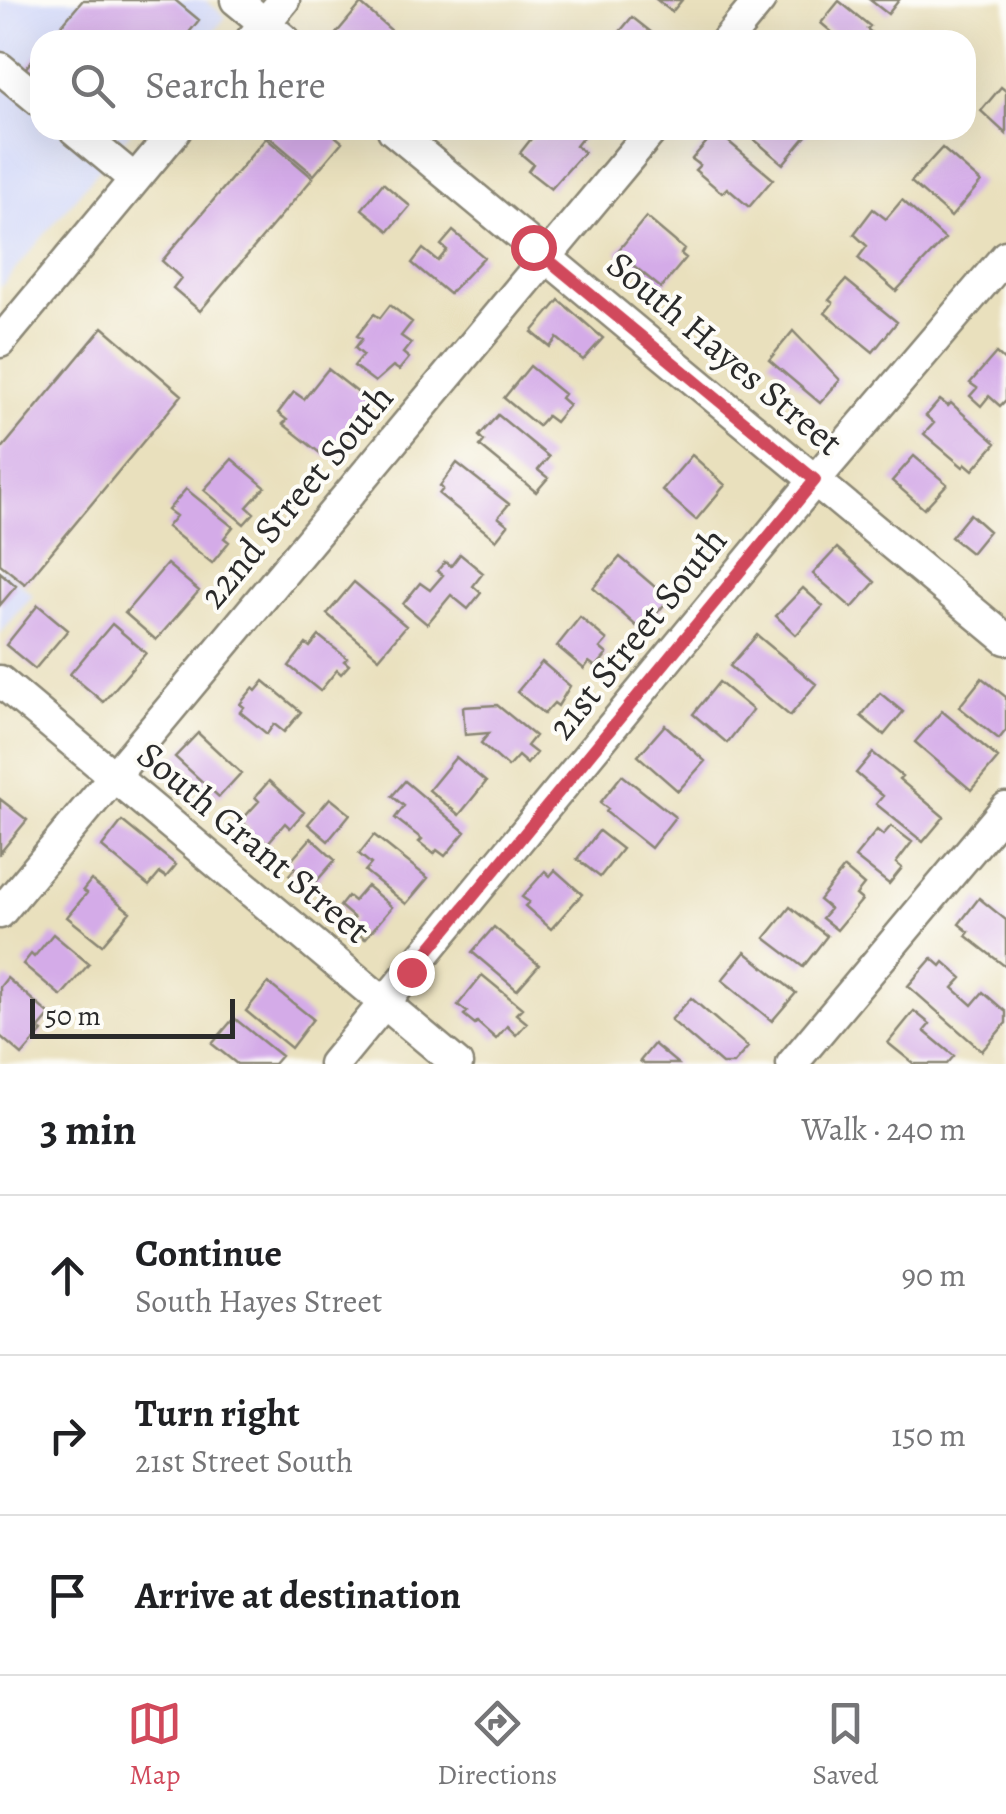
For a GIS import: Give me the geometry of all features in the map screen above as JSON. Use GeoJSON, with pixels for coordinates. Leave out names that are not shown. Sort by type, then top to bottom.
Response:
{"type":"FeatureCollection","features":[{"type":"Feature","properties":{"kind":"street"},"geometry":{"type":"LineString","coordinates":[[236,0],[271,26]]}},
{"type":"Feature","properties":{"kind":"street"},"geometry":{"type":"LineString","coordinates":[[735,30],[760,0]]}},
{"type":"Feature","properties":{"kind":"street"},"geometry":{"type":"LineString","coordinates":[[0,68],[30,93]]}},
{"type":"Feature","properties":{"kind":"street"},"geometry":{"type":"LineString","coordinates":[[87,140],[134,179]]}},
{"type":"Feature","properties":{"kind":"street"},"geometry":{"type":"LineString","coordinates":[[0,342],[167,140]]}},
{"type":"Feature","properties":{"kind":"street","name":"South Hayes Street"},"geometry":{"type":"LineString","coordinates":[[405,140],[1006,639]]}},
{"type":"Feature","properties":{"kind":"street","name":"22nd Street South"},"geometry":{"type":"LineString","coordinates":[[0,913],[644,140]]}},
{"type":"Feature","properties":{"kind":"street","name":"21st Street South"},"geometry":{"type":"LineString","coordinates":[[334,1064],[815,480],[1006,256]]}},
{"type":"Feature","properties":{"kind":"street","name":"South Grant Street"},"geometry":{"type":"LineString","coordinates":[[0,681],[457,1064]]}},
{"type":"Feature","properties":{"kind":"street"},"geometry":{"type":"LineString","coordinates":[[792,1064],[1006,808]]}},
{"type":"Feature","properties":{"kind":"shaded area"},"geometry":{"type":"Polygon","coordinates":[[[0,0],[205,0],[226,17],[215,30],[30,30],[30,140],[124,140],[0,288],[0,0]]]}},
{"type":"Feature","properties":{"kind":"shaded area"},"geometry":{"type":"Polygon","coordinates":[[[0,566],[33,595],[0,634],[0,566]]]}},
{"type":"Feature","properties":{"kind":"building"},"geometry":{"type":"Polygon","coordinates":[[[83,0],[175,0],[199,20],[191,30],[58,30],[83,0]]]}},
{"type":"Feature","properties":{"kind":"building"},"geometry":{"type":"Polygon","coordinates":[[[657,0],[682,0],[672,12],[657,0]]]}},
{"type":"Feature","properties":{"kind":"building"},"geometry":{"type":"Polygon","coordinates":[[[870,0],[899,0],[888,14],[870,0]]]}},
{"type":"Feature","properties":{"kind":"building"},"geometry":{"type":"Polygon","coordinates":[[[839,1],[870,26],[868,30],[829,30],[821,23],[839,1]]]}},
{"type":"Feature","properties":{"kind":"building"},"geometry":{"type":"Polygon","coordinates":[[[361,4],[391,30],[339,30],[361,4]]]}},
{"type":"Feature","properties":{"kind":"building"},"geometry":{"type":"Polygon","coordinates":[[[632,17],[648,30],[621,30],[632,17]]]}},
{"type":"Feature","properties":{"kind":"building"},"geometry":{"type":"Polygon","coordinates":[[[30,63],[30,85],[19,76],[30,63]]]}},
{"type":"Feature","properties":{"kind":"building"},"geometry":{"type":"Polygon","coordinates":[[[1001,87],[1006,91],[1006,134],[981,111],[1001,87]]]}},
{"type":"Feature","properties":{"kind":"building"},"geometry":{"type":"Polygon","coordinates":[[[264,140],[313,178],[200,311],[173,288],[181,278],[162,261],[264,140]]]}},
{"type":"Feature","properties":{"kind":"building"},"geometry":{"type":"Polygon","coordinates":[[[273,140],[340,140],[342,142],[314,175],[273,140]]]}},
{"type":"Feature","properties":{"kind":"building"},"geometry":{"type":"Polygon","coordinates":[[[530,140],[581,140],[576,146],[584,152],[551,189],[528,171],[533,164],[520,153],[530,140]]]}},
{"type":"Feature","properties":{"kind":"building"},"geometry":{"type":"Polygon","coordinates":[[[708,140],[727,140],[773,179],[749,207],[727,188],[722,193],[695,170],[700,165],[692,159],[708,140]]]}},
{"type":"Feature","properties":{"kind":"building"},"geometry":{"type":"Polygon","coordinates":[[[755,140],[803,140],[783,164],[755,140]]]}},
{"type":"Feature","properties":{"kind":"building"},"geometry":{"type":"Polygon","coordinates":[[[942,148],[981,182],[951,217],[911,182],[942,148]]]}},
{"type":"Feature","properties":{"kind":"building"},"geometry":{"type":"Polygon","coordinates":[[[383,183],[410,206],[389,231],[362,209],[383,183]]]}},
{"type":"Feature","properties":{"kind":"building"},"geometry":{"type":"Polygon","coordinates":[[[902,200],[945,239],[896,291],[858,258],[867,246],[854,234],[873,209],[886,219],[902,200]]]}},
{"type":"Feature","properties":{"kind":"building"},"geometry":{"type":"Polygon","coordinates":[[[646,217],[684,249],[681,254],[686,258],[661,288],[617,252],[646,217]]]}},
{"type":"Feature","properties":{"kind":"building"},"geometry":{"type":"Polygon","coordinates":[[[453,231],[484,257],[449,294],[412,263],[423,249],[438,261],[447,250],[441,245],[453,231]]]}},
{"type":"Feature","properties":{"kind":"building"},"geometry":{"type":"Polygon","coordinates":[[[846,280],[897,322],[873,352],[825,313],[833,303],[829,300],[846,280]]]}},
{"type":"Feature","properties":{"kind":"building"},"geometry":{"type":"Polygon","coordinates":[[[559,300],[603,338],[583,360],[557,338],[550,347],[532,332],[559,300]]]}},
{"type":"Feature","properties":{"kind":"building"},"geometry":{"type":"Polygon","coordinates":[[[390,305],[412,322],[401,336],[411,343],[403,353],[409,358],[399,370],[393,366],[375,382],[354,366],[363,355],[355,348],[362,339],[357,336],[374,314],[380,318],[390,305]]]}},
{"type":"Feature","properties":{"kind":"building"},"geometry":{"type":"Polygon","coordinates":[[[103,327],[182,395],[25,584],[0,564],[0,451],[103,327]]]}},
{"type":"Feature","properties":{"kind":"building"},"geometry":{"type":"Polygon","coordinates":[[[793,331],[840,380],[820,403],[769,360],[793,331]]]}},
{"type":"Feature","properties":{"kind":"building"},"geometry":{"type":"Polygon","coordinates":[[[996,353],[1006,362],[1006,400],[1000,406],[989,396],[981,406],[970,396],[977,388],[970,383],[996,353]]]}},
{"type":"Feature","properties":{"kind":"building"},"geometry":{"type":"Polygon","coordinates":[[[530,366],[564,394],[561,398],[569,405],[555,422],[547,416],[538,426],[504,398],[530,366]]]}},
{"type":"Feature","properties":{"kind":"building"},"geometry":{"type":"Polygon","coordinates":[[[328,369],[370,402],[325,457],[283,424],[287,420],[278,413],[294,392],[304,399],[328,369]]]}},
{"type":"Feature","properties":{"kind":"building"},"geometry":{"type":"Polygon","coordinates":[[[940,400],[948,406],[951,403],[996,443],[973,470],[966,464],[963,467],[924,434],[934,423],[926,416],[940,400]]]}},
{"type":"Feature","properties":{"kind":"building"},"geometry":{"type":"Polygon","coordinates":[[[498,415],[549,457],[538,470],[548,478],[536,492],[480,446],[484,441],[479,436],[498,415]]]}},
{"type":"Feature","properties":{"kind":"building"},"geometry":{"type":"Polygon","coordinates":[[[692,455],[725,485],[696,520],[662,490],[692,455]]]}},
{"type":"Feature","properties":{"kind":"building"},"geometry":{"type":"Polygon","coordinates":[[[914,456],[947,484],[924,509],[892,481],[914,456]]]}},
{"type":"Feature","properties":{"kind":"building"},"geometry":{"type":"Polygon","coordinates":[[[232,459],[265,487],[247,507],[254,513],[244,524],[204,490],[232,459]]]}},
{"type":"Feature","properties":{"kind":"building"},"geometry":{"type":"Polygon","coordinates":[[[457,463],[509,504],[498,517],[508,525],[496,540],[439,494],[443,489],[440,486],[457,463]]]}},
{"type":"Feature","properties":{"kind":"building"},"geometry":{"type":"Polygon","coordinates":[[[186,489],[233,527],[224,538],[229,542],[212,563],[167,527],[176,516],[168,510],[186,489]]]}},
{"type":"Feature","properties":{"kind":"building"},"geometry":{"type":"Polygon","coordinates":[[[970,514],[989,531],[971,553],[951,537],[970,514]]]}},
{"type":"Feature","properties":{"kind":"building"},"geometry":{"type":"Polygon","coordinates":[[[837,548],[875,582],[852,608],[813,574],[837,548]]]}},
{"type":"Feature","properties":{"kind":"building"},"geometry":{"type":"Polygon","coordinates":[[[460,554],[483,573],[473,586],[481,593],[468,609],[451,595],[427,624],[403,604],[420,583],[430,590],[443,575],[437,571],[445,562],[451,566],[460,554]]]}},
{"type":"Feature","properties":{"kind":"building"},"geometry":{"type":"Polygon","coordinates":[[[620,557],[669,599],[642,631],[593,588],[620,557]]]}},
{"type":"Feature","properties":{"kind":"building"},"geometry":{"type":"Polygon","coordinates":[[[167,564],[199,591],[156,640],[125,613],[167,564]]]}},
{"type":"Feature","properties":{"kind":"building"},"geometry":{"type":"Polygon","coordinates":[[[0,572],[16,586],[0,605],[0,572]]]}},
{"type":"Feature","properties":{"kind":"building"},"geometry":{"type":"Polygon","coordinates":[[[354,582],[406,626],[379,658],[327,614],[354,582]]]}},
{"type":"Feature","properties":{"kind":"building"},"geometry":{"type":"Polygon","coordinates":[[[803,588],[823,606],[796,635],[776,616],[803,588]]]}},
{"type":"Feature","properties":{"kind":"building"},"geometry":{"type":"Polygon","coordinates":[[[38,605],[68,630],[35,669],[6,645],[38,605]]]}},
{"type":"Feature","properties":{"kind":"building"},"geometry":{"type":"Polygon","coordinates":[[[580,617],[607,640],[600,648],[607,654],[596,667],[589,662],[584,669],[557,646],[580,617]]]}},
{"type":"Feature","properties":{"kind":"building"},"geometry":{"type":"Polygon","coordinates":[[[112,624],[146,653],[103,702],[70,674],[112,624]]]}},
{"type":"Feature","properties":{"kind":"building"},"geometry":{"type":"Polygon","coordinates":[[[757,635],[816,684],[790,716],[730,666],[757,635]]]}},
{"type":"Feature","properties":{"kind":"building"},"geometry":{"type":"Polygon","coordinates":[[[319,636],[347,658],[344,661],[349,665],[341,674],[337,670],[320,691],[289,666],[306,644],[310,647],[319,636]]]}},
{"type":"Feature","properties":{"kind":"building"},"geometry":{"type":"Polygon","coordinates":[[[542,662],[570,686],[558,706],[554,703],[544,714],[517,692],[542,662]]]}},
{"type":"Feature","properties":{"kind":"building"},"geometry":{"type":"Polygon","coordinates":[[[982,678],[1006,697],[1006,730],[999,739],[959,707],[982,678]]]}},
{"type":"Feature","properties":{"kind":"building"},"geometry":{"type":"Polygon","coordinates":[[[264,681],[301,712],[284,732],[274,724],[267,734],[240,712],[244,707],[240,704],[264,681]]]}},
{"type":"Feature","properties":{"kind":"building"},"geometry":{"type":"Polygon","coordinates":[[[719,682],[753,710],[727,743],[693,714],[719,682]]]}},
{"type":"Feature","properties":{"kind":"building"},"geometry":{"type":"Polygon","coordinates":[[[880,693],[903,712],[884,735],[861,716],[880,693]]]}},
{"type":"Feature","properties":{"kind":"building"},"geometry":{"type":"Polygon","coordinates":[[[497,705],[535,736],[527,746],[536,753],[527,764],[518,756],[508,767],[481,743],[489,733],[465,735],[463,707],[497,705]]]}},
{"type":"Feature","properties":{"kind":"building"},"geometry":{"type":"Polygon","coordinates":[[[942,711],[998,758],[971,790],[915,742],[942,711]]]}},
{"type":"Feature","properties":{"kind":"building"},"geometry":{"type":"Polygon","coordinates":[[[665,725],[705,761],[678,791],[638,756],[665,725]]]}},
{"type":"Feature","properties":{"kind":"building"},"geometry":{"type":"Polygon","coordinates":[[[198,733],[241,773],[219,797],[175,757],[198,733]]]}},
{"type":"Feature","properties":{"kind":"building"},"geometry":{"type":"Polygon","coordinates":[[[873,753],[944,817],[923,842],[876,804],[883,796],[856,773],[873,753]]]}},
{"type":"Feature","properties":{"kind":"building"},"geometry":{"type":"Polygon","coordinates":[[[456,757],[486,782],[459,815],[429,790],[456,757]]]}},
{"type":"Feature","properties":{"kind":"building"},"geometry":{"type":"Polygon","coordinates":[[[622,775],[675,817],[651,848],[600,803],[622,775]]]}},
{"type":"Feature","properties":{"kind":"building"},"geometry":{"type":"Polygon","coordinates":[[[269,781],[304,812],[290,828],[285,823],[267,844],[260,838],[256,842],[241,821],[259,801],[255,797],[269,781]]]}},
{"type":"Feature","properties":{"kind":"building"},"geometry":{"type":"Polygon","coordinates":[[[405,781],[465,832],[445,856],[437,850],[434,854],[395,818],[404,806],[392,796],[405,781]]]}},
{"type":"Feature","properties":{"kind":"building"},"geometry":{"type":"Polygon","coordinates":[[[330,798],[350,814],[328,841],[308,824],[330,798]]]}},
{"type":"Feature","properties":{"kind":"building"},"geometry":{"type":"Polygon","coordinates":[[[0,799],[27,820],[0,853],[0,799]]]}},
{"type":"Feature","properties":{"kind":"building"},"geometry":{"type":"Polygon","coordinates":[[[122,821],[176,865],[166,877],[160,873],[149,886],[102,847],[122,821]]]}},
{"type":"Feature","properties":{"kind":"building"},"geometry":{"type":"Polygon","coordinates":[[[891,826],[912,842],[896,863],[902,868],[889,884],[855,857],[877,830],[883,835],[891,826]]]}},
{"type":"Feature","properties":{"kind":"building"},"geometry":{"type":"Polygon","coordinates":[[[599,831],[622,849],[600,877],[577,859],[599,831]]]}},
{"type":"Feature","properties":{"kind":"building"},"geometry":{"type":"Polygon","coordinates":[[[374,835],[428,878],[406,904],[365,871],[371,864],[359,854],[374,835]]]}},
{"type":"Feature","properties":{"kind":"building"},"geometry":{"type":"Polygon","coordinates":[[[311,838],[335,860],[314,884],[307,879],[301,886],[289,875],[295,868],[289,863],[311,838]]]}},
{"type":"Feature","properties":{"kind":"building"},"geometry":{"type":"Polygon","coordinates":[[[844,868],[864,885],[856,895],[862,900],[837,930],[822,918],[830,909],[819,900],[844,868]]]}},
{"type":"Feature","properties":{"kind":"building"},"geometry":{"type":"Polygon","coordinates":[[[555,870],[582,894],[551,929],[525,906],[529,902],[522,897],[545,871],[550,876],[555,870]]]}},
{"type":"Feature","properties":{"kind":"building"},"geometry":{"type":"Polygon","coordinates":[[[91,880],[130,912],[102,945],[67,917],[87,893],[83,890],[91,880]]]}},
{"type":"Feature","properties":{"kind":"building"},"geometry":{"type":"Polygon","coordinates":[[[367,886],[392,907],[365,939],[349,925],[354,918],[340,906],[348,896],[354,901],[367,886]]]}},
{"type":"Feature","properties":{"kind":"building"},"geometry":{"type":"Polygon","coordinates":[[[979,898],[1006,920],[1006,967],[966,936],[969,932],[959,924],[979,898]]]}},
{"type":"Feature","properties":{"kind":"building"},"geometry":{"type":"Polygon","coordinates":[[[790,907],[827,936],[803,967],[765,938],[790,907]]]}},
{"type":"Feature","properties":{"kind":"building"},"geometry":{"type":"Polygon","coordinates":[[[494,927],[539,965],[517,990],[472,952],[494,927]]]}},
{"type":"Feature","properties":{"kind":"building"},"geometry":{"type":"Polygon","coordinates":[[[53,934],[89,964],[61,996],[23,964],[53,934]]]}},
{"type":"Feature","properties":{"kind":"building"},"geometry":{"type":"Polygon","coordinates":[[[745,952],[796,993],[772,1021],[722,980],[745,952]]]}},
{"type":"Feature","properties":{"kind":"building"},"geometry":{"type":"Polygon","coordinates":[[[932,958],[941,966],[944,962],[962,978],[953,988],[972,1005],[983,992],[1006,1012],[1006,1023],[982,1051],[908,986],[932,958]]]}},
{"type":"Feature","properties":{"kind":"building"},"geometry":{"type":"Polygon","coordinates":[[[482,975],[522,1008],[516,1014],[527,1023],[516,1035],[507,1026],[496,1039],[464,1015],[467,1012],[458,1005],[482,975]]]}},
{"type":"Feature","properties":{"kind":"building"},"geometry":{"type":"Polygon","coordinates":[[[7,978],[50,1015],[38,1029],[42,1032],[22,1055],[0,1036],[0,987],[7,978]]]}},
{"type":"Feature","properties":{"kind":"building"},"geometry":{"type":"Polygon","coordinates":[[[268,983],[313,1019],[291,1048],[246,1011],[268,983]]]}},
{"type":"Feature","properties":{"kind":"building"},"geometry":{"type":"Polygon","coordinates":[[[691,998],[748,1047],[733,1064],[722,1064],[671,1020],[691,998]]]}},
{"type":"Feature","properties":{"kind":"building"},"geometry":{"type":"Polygon","coordinates":[[[914,1011],[930,1024],[924,1031],[954,1056],[947,1064],[914,1064],[888,1043],[914,1011]]]}},
{"type":"Feature","properties":{"kind":"building"},"geometry":{"type":"Polygon","coordinates":[[[234,1018],[281,1056],[274,1064],[237,1064],[212,1044],[234,1018]]]}},
{"type":"Feature","properties":{"kind":"building"},"geometry":{"type":"Polygon","coordinates":[[[654,1044],[678,1064],[640,1061],[654,1044]]]}},
{"type":"Feature","properties":{"kind":"route"},"geometry":{"type":"LineString","coordinates":[[411,972],[815,480],[533,247]]}}]}
